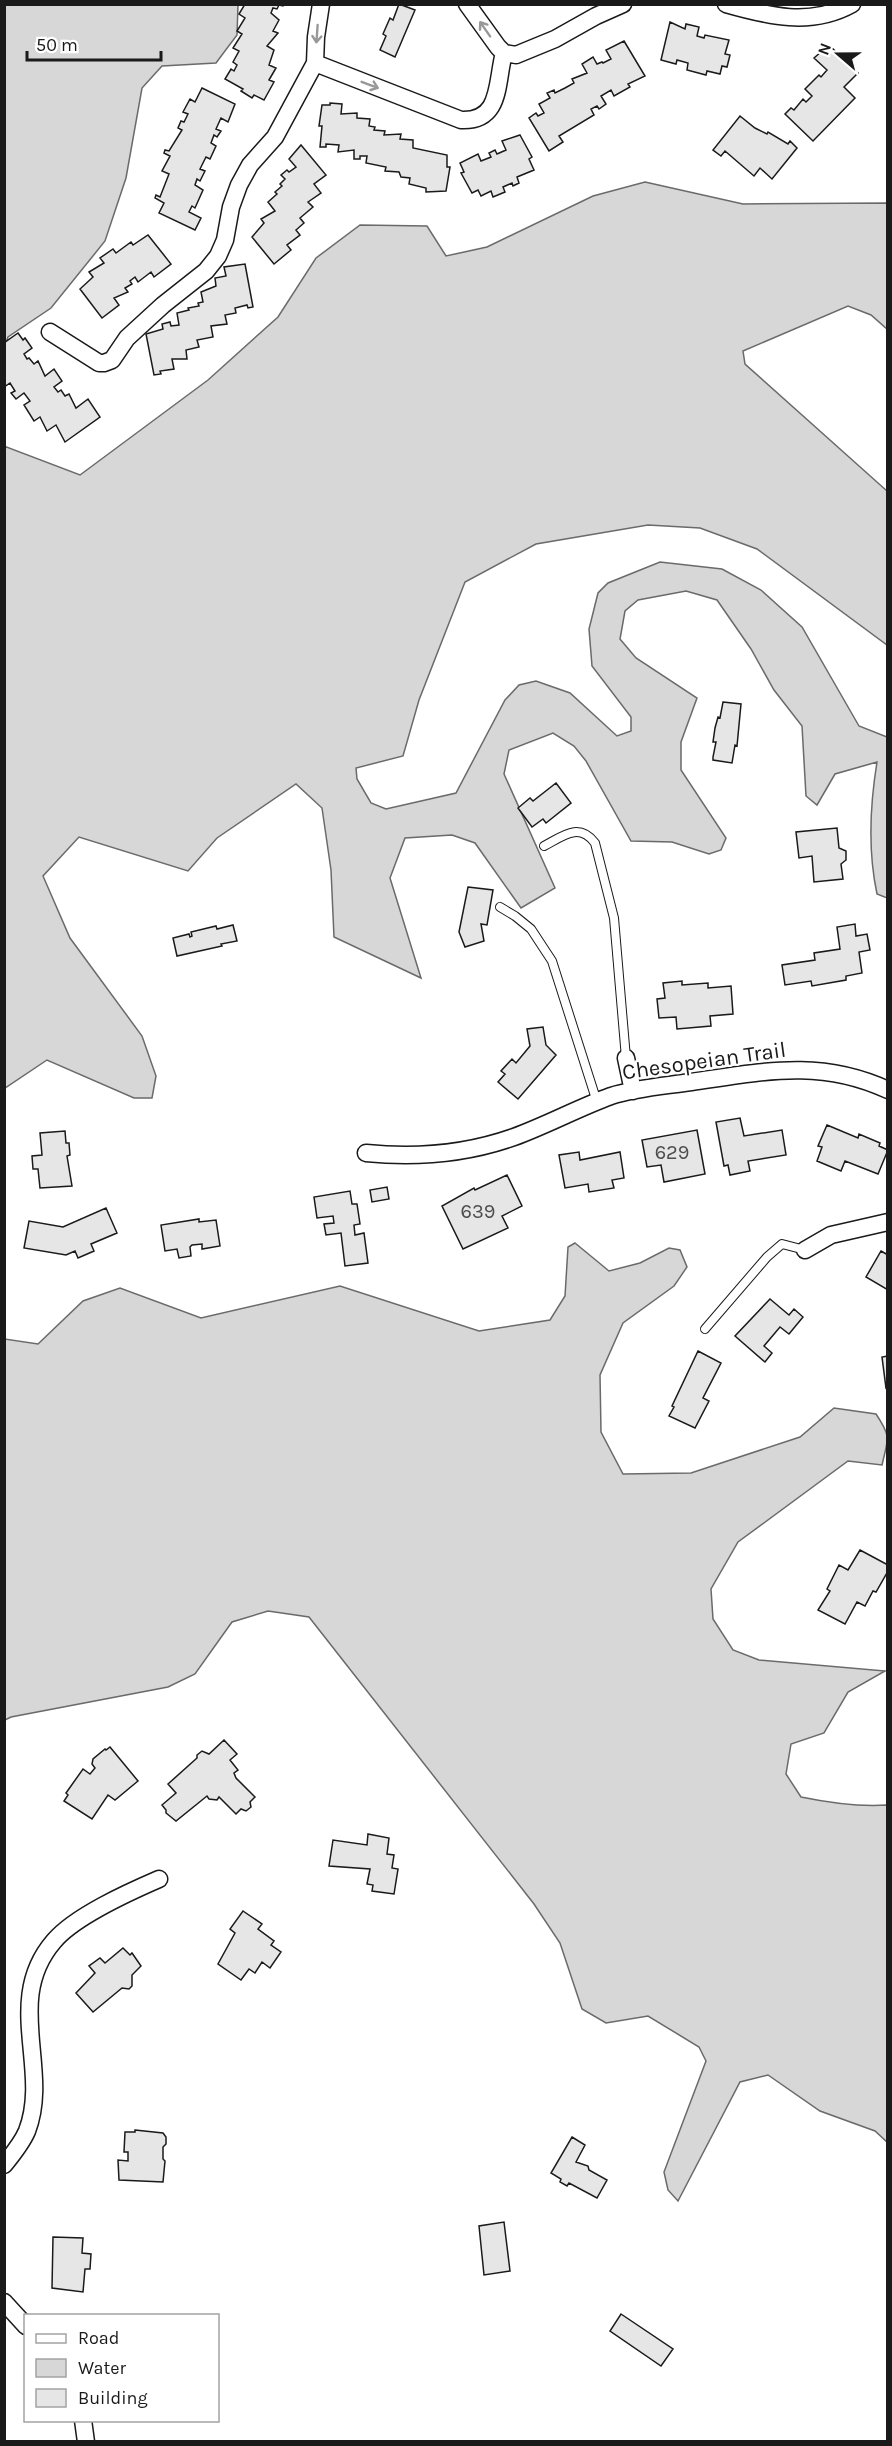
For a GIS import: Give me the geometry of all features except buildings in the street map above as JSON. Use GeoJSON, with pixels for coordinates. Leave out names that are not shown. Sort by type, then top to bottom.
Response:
{"type":"FeatureCollection","features":[{"type":"Feature","properties":{"kind":"street"},"geometry":{"type":"LineString","coordinates":[[50,332],[99,363],[112,360],[127,338],[163,305],[206,271],[218,256],[225,240],[238,185],[250,165],[275,136],[315,63],[321,4]]}},
{"type":"Feature","properties":{"kind":"street"},"geometry":{"type":"LineString","coordinates":[[467,4],[504,53],[516,55],[555,39],[623,4]]}},
{"type":"Feature","properties":{"kind":"street"},"geometry":{"type":"LineString","coordinates":[[726,4],[777,16],[802,19],[822,16],[852,4]]}},
{"type":"Feature","properties":{"kind":"street"},"geometry":{"type":"LineString","coordinates":[[315,63],[461,120],[473,121],[483,118],[492,107],[498,91],[504,53]]}},
{"type":"Feature","properties":{"kind":"street"},"geometry":{"type":"LineString","coordinates":[[626,1058],[633,1091]]}},
{"type":"Feature","properties":{"kind":"street","name":"Chesopeian Trail"},"geometry":{"type":"LineString","coordinates":[[366,1153],[392,1156],[428,1155],[472,1149],[514,1137],[597,1102],[633,1091],[783,1069],[836,1073],[863,1078],[888,1090]]}},
{"type":"Feature","properties":{"kind":"street"},"geometry":{"type":"LineString","coordinates":[[805,1250],[831,1235],[888,1222]]}},
{"type":"Feature","properties":{"kind":"street"},"geometry":{"type":"LineString","coordinates":[[4,2165],[16,2151],[27,2130],[31,2111],[33,2092],[30,1993],[34,1974],[42,1956],[63,1932],[102,1907],[159,1879]]}},
{"type":"Feature","properties":{"kind":"street"},"geometry":{"type":"LineString","coordinates":[[4,2302],[24,2324]]}},
{"type":"Feature","properties":{"kind":"street"},"geometry":{"type":"LineString","coordinates":[[83,2422],[86,2442]]}},
{"type":"Feature","properties":{"kind":"lane"},"geometry":{"type":"LineString","coordinates":[[544,846],[573,832],[589,836],[595,843],[614,918],[626,1058]]}},
{"type":"Feature","properties":{"kind":"lane"},"geometry":{"type":"LineString","coordinates":[[500,907],[515,915],[531,929],[552,961],[597,1102]]}},
{"type":"Feature","properties":{"kind":"lane"},"geometry":{"type":"LineString","coordinates":[[705,1329],[767,1257],[782,1244],[805,1250]]}},
{"type":"Feature","properties":{"kind":"water"},"geometry":{"type":"Polygon","coordinates":[[[5,5],[238,5],[237,35],[216,63],[162,66],[142,88],[126,178],[105,241],[51,308],[8,337],[5,346],[5,5]]]}},
{"type":"Feature","properties":{"kind":"water"},"geometry":{"type":"Polygon","coordinates":[[[645,182],[743,204],[887,203],[887,329],[871,315],[848,306],[743,351],[745,364],[887,491],[887,645],[757,549],[700,528],[648,525],[536,544],[465,582],[419,700],[403,756],[356,768],[357,779],[371,803],[386,809],[456,793],[505,700],[519,685],[536,681],[570,693],[617,736],[631,731],[631,717],[592,666],[589,629],[598,593],[608,583],[660,562],[722,569],[761,590],[802,627],[859,726],[887,737],[887,898],[877,894],[872,862],[872,812],[877,762],[835,774],[817,805],[806,796],[802,726],[774,690],[751,649],[717,600],[686,591],[638,600],[625,611],[620,639],[636,658],[697,698],[681,742],[681,770],[726,838],[721,850],[709,854],[672,842],[631,841],[586,761],[574,746],[553,733],[509,750],[504,774],[555,888],[521,908],[475,843],[452,835],[405,838],[390,878],[421,978],[334,937],[331,870],[322,808],[296,784],[217,838],[188,871],[79,837],[43,876],[70,938],[142,1036],[156,1076],[152,1098],[134,1098],[47,1060],[5,1088],[4,446],[80,475],[208,380],[278,317],[316,258],[360,225],[427,226],[446,256],[487,247],[593,196],[645,182]]]}},
{"type":"Feature","properties":{"kind":"water"},"geometry":{"type":"Polygon","coordinates":[[[575,1243],[609,1271],[640,1263],[669,1248],[680,1250],[687,1267],[674,1286],[623,1323],[600,1375],[601,1432],[623,1474],[691,1473],[800,1437],[834,1408],[876,1414],[887,1434],[882,1465],[848,1461],[738,1542],[711,1589],[713,1619],[733,1650],[759,1660],[885,1671],[848,1692],[824,1733],[791,1744],[786,1774],[801,1797],[844,1804],[887,1805],[887,2142],[875,2131],[820,2111],[768,2075],[740,2082],[678,2201],[668,2190],[664,2172],[706,2061],[699,2047],[648,2016],[606,2023],[582,2009],[560,1943],[534,1904],[309,1617],[268,1611],[232,1622],[195,1674],[168,1687],[5,1720],[5,1339],[38,1344],[83,1301],[120,1288],[201,1318],[340,1286],[479,1331],[550,1320],[565,1296],[568,1247],[575,1243]]]}}]}
